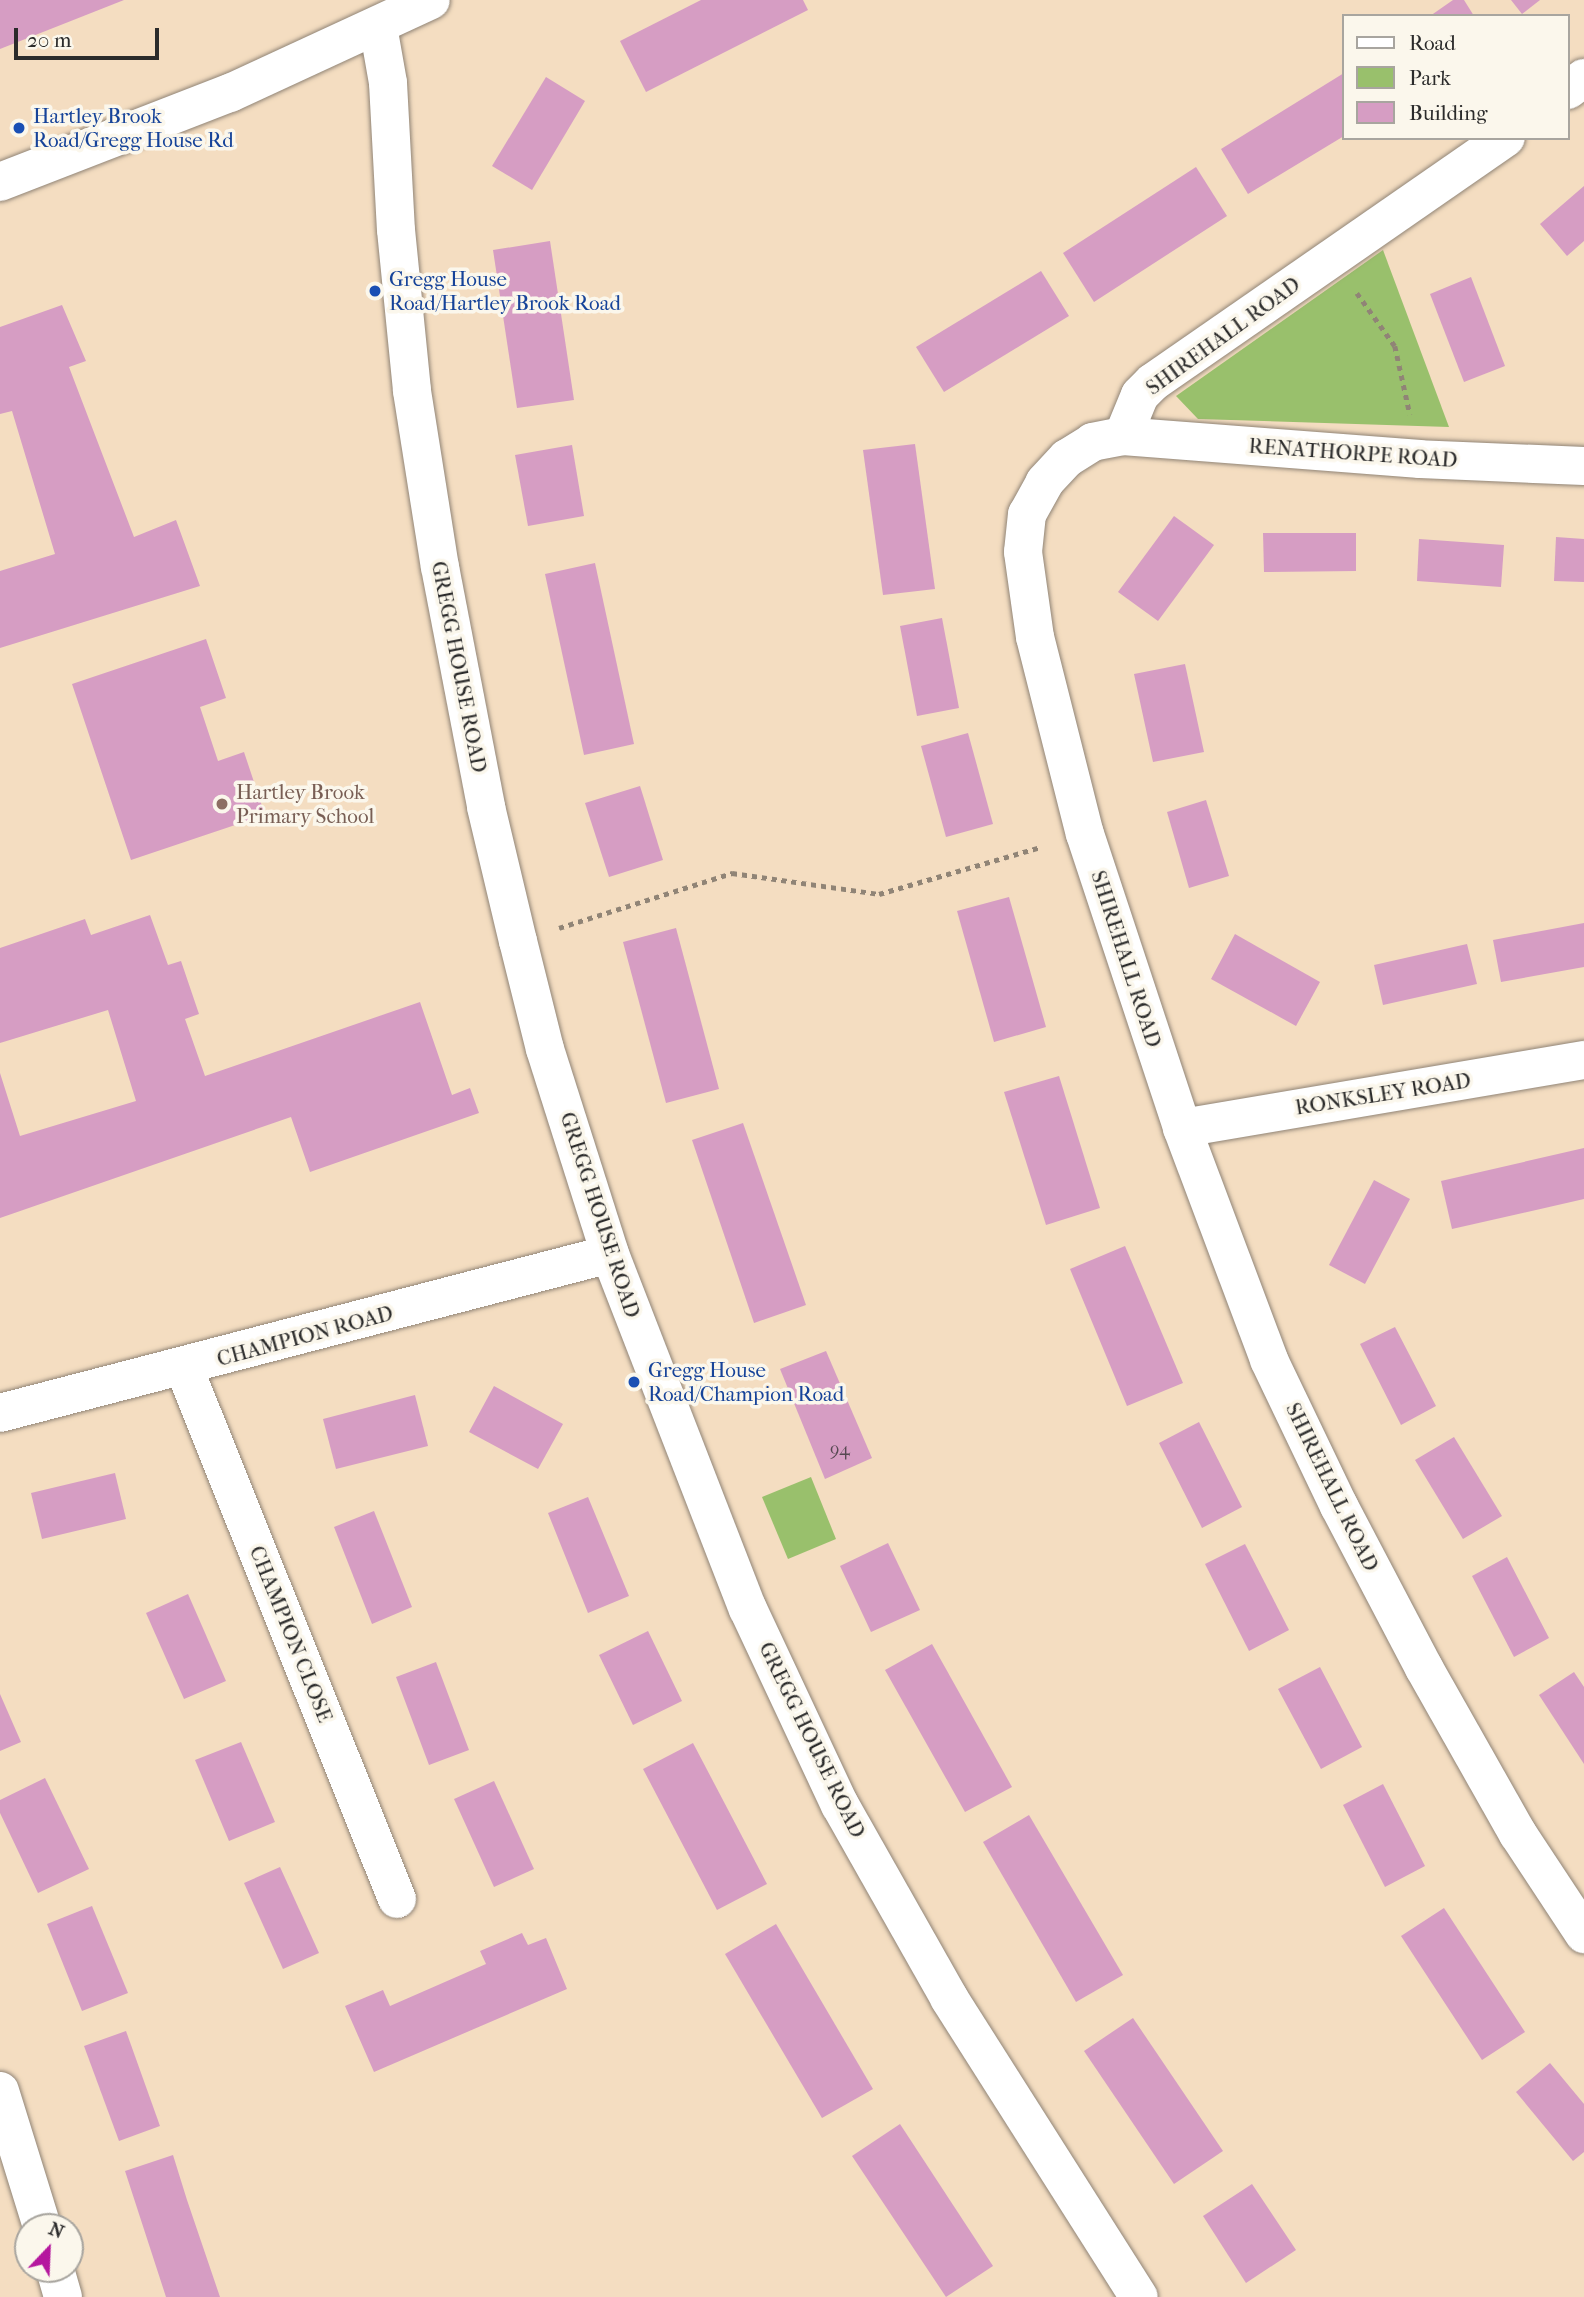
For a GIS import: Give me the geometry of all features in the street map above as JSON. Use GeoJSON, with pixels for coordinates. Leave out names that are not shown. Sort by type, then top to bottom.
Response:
{"type":"FeatureCollection","features":[{"type":"Feature","properties":{"kind":"street"},"geometry":{"type":"LineString","coordinates":[[0,182],[230,93],[431,0]]}},
{"type":"Feature","properties":{"kind":"street","name":"GREGG HOUSE ROAD"},"geometry":{"type":"LineString","coordinates":[[378,26],[388,83],[412,391],[486,807],[545,1049],[610,1254],[748,1609],[840,1805],[949,1998],[1139,2297]]}},
{"type":"Feature","properties":{"kind":"street","name":"SHIREHALL ROAD"},"geometry":{"type":"LineString","coordinates":[[1503,140],[1153,382],[1140,395],[1123,436],[1093,442],[1067,458],[1045,482],[1027,514],[1024,539],[1035,638],[1085,834],[1182,1128],[1269,1360],[1339,1506],[1518,1834],[1584,1934]]}},
{"type":"Feature","properties":{"kind":"street","name":"RENATHORPE ROAD"},"geometry":{"type":"LineString","coordinates":[[1123,436],[1420,459],[1584,466]]}},
{"type":"Feature","properties":{"kind":"street","name":"RONKSLEY ROAD"},"geometry":{"type":"LineString","coordinates":[[1182,1128],[1584,1060]]}},
{"type":"Feature","properties":{"kind":"street","name":"CHAMPION ROAD"},"geometry":{"type":"LineString","coordinates":[[0,1413],[184,1368],[610,1254]]}},
{"type":"Feature","properties":{"kind":"street","name":"CHAMPION CLOSE"},"geometry":{"type":"LineString","coordinates":[[184,1368],[397,1899]]}},
{"type":"Feature","properties":{"kind":"street"},"geometry":{"type":"LineString","coordinates":[[0,2091],[38,2213]]}},
{"type":"Feature","properties":{"kind":"path"},"geometry":{"type":"LineString","coordinates":[[1333,259],[1395,346],[1420,459]]}},
{"type":"Feature","properties":{"kind":"path"},"geometry":{"type":"LineString","coordinates":[[519,941],[732,873],[879,894],[1085,834]]}},
{"type":"Feature","properties":{"kind":"green space"},"geometry":{"type":"Polygon","coordinates":[[[1383,250],[1449,427],[1198,419],[1176,396],[1383,250]]]}},
{"type":"Feature","properties":{"kind":"green space"},"geometry":{"type":"Polygon","coordinates":[[[811,1477],[836,1539],[788,1559],[762,1497],[811,1477]]]}},
{"type":"Feature","properties":{"kind":"building"},"geometry":{"type":"Polygon","coordinates":[[[0,0],[124,0],[0,49],[0,0]]]}},
{"type":"Feature","properties":{"kind":"building"},"geometry":{"type":"Polygon","coordinates":[[[701,0],[803,0],[808,10],[646,92],[620,41],[701,0]]]}},
{"type":"Feature","properties":{"kind":"building"},"geometry":{"type":"Polygon","coordinates":[[[1453,0],[1464,0],[1473,14],[1433,14],[1453,0]]]}},
{"type":"Feature","properties":{"kind":"building"},"geometry":{"type":"Polygon","coordinates":[[[1511,0],[1540,0],[1522,14],[1511,0]]]}},
{"type":"Feature","properties":{"kind":"building"},"geometry":{"type":"Polygon","coordinates":[[[1342,74],[1342,137],[1248,194],[1221,149],[1342,74]]]}},
{"type":"Feature","properties":{"kind":"building"},"geometry":{"type":"Polygon","coordinates":[[[546,77],[585,101],[532,190],[492,166],[546,77]]]}},
{"type":"Feature","properties":{"kind":"building"},"geometry":{"type":"Polygon","coordinates":[[[1196,167],[1227,216],[1094,302],[1063,253],[1196,167]]]}},
{"type":"Feature","properties":{"kind":"building"},"geometry":{"type":"Polygon","coordinates":[[[1584,186],[1584,241],[1567,256],[1540,224],[1584,186]]]}},
{"type":"Feature","properties":{"kind":"building"},"geometry":{"type":"Polygon","coordinates":[[[550,241],[574,400],[517,408],[493,250],[550,241]]]}},
{"type":"Feature","properties":{"kind":"building"},"geometry":{"type":"Polygon","coordinates":[[[1041,271],[1069,316],[944,392],[916,347],[1041,271]]]}},
{"type":"Feature","properties":{"kind":"building"},"geometry":{"type":"Polygon","coordinates":[[[1471,277],[1505,366],[1464,382],[1430,294],[1471,277]]]}},
{"type":"Feature","properties":{"kind":"building"},"geometry":{"type":"Polygon","coordinates":[[[62,305],[86,361],[69,367],[134,537],[176,520],[200,586],[0,648],[0,571],[55,554],[12,411],[0,414],[0,327],[62,305]]]}},
{"type":"Feature","properties":{"kind":"building"},"geometry":{"type":"Polygon","coordinates":[[[915,444],[935,589],[883,595],[863,450],[915,444]]]}},
{"type":"Feature","properties":{"kind":"building"},"geometry":{"type":"Polygon","coordinates":[[[572,445],[584,516],[528,526],[515,455],[572,445]]]}},
{"type":"Feature","properties":{"kind":"building"},"geometry":{"type":"Polygon","coordinates":[[[1174,516],[1214,545],[1158,621],[1118,592],[1174,516]]]}},
{"type":"Feature","properties":{"kind":"building"},"geometry":{"type":"Polygon","coordinates":[[[1263,533],[1356,533],[1356,571],[1264,572],[1263,533]]]}},
{"type":"Feature","properties":{"kind":"building"},"geometry":{"type":"Polygon","coordinates":[[[1556,537],[1584,539],[1584,582],[1554,581],[1556,537]]]}},
{"type":"Feature","properties":{"kind":"building"},"geometry":{"type":"Polygon","coordinates":[[[1419,539],[1504,545],[1501,587],[1417,581],[1419,539]]]}},
{"type":"Feature","properties":{"kind":"building"},"geometry":{"type":"Polygon","coordinates":[[[595,563],[634,744],[584,755],[545,574],[595,563]]]}},
{"type":"Feature","properties":{"kind":"building"},"geometry":{"type":"Polygon","coordinates":[[[942,618],[959,708],[917,716],[900,626],[942,618]]]}},
{"type":"Feature","properties":{"kind":"building"},"geometry":{"type":"Polygon","coordinates":[[[206,639],[226,698],[200,707],[218,761],[244,752],[265,815],[131,860],[72,684],[206,639]]]}},
{"type":"Feature","properties":{"kind":"building"},"geometry":{"type":"Polygon","coordinates":[[[1185,664],[1204,752],[1153,762],[1134,674],[1185,664]]]}},
{"type":"Feature","properties":{"kind":"building"},"geometry":{"type":"Polygon","coordinates":[[[968,733],[993,824],[946,837],[921,746],[968,733]]]}},
{"type":"Feature","properties":{"kind":"building"},"geometry":{"type":"Polygon","coordinates":[[[640,786],[663,860],[609,877],[585,803],[640,786]]]}},
{"type":"Feature","properties":{"kind":"building"},"geometry":{"type":"Polygon","coordinates":[[[1206,800],[1229,876],[1189,888],[1167,812],[1206,800]]]}},
{"type":"Feature","properties":{"kind":"building"},"geometry":{"type":"Polygon","coordinates":[[[1009,897],[1046,1027],[994,1042],[957,911],[1009,897]]]}},
{"type":"Feature","properties":{"kind":"building"},"geometry":{"type":"Polygon","coordinates":[[[150,915],[168,965],[181,961],[199,1014],[185,1019],[205,1076],[420,1002],[452,1095],[470,1088],[479,1113],[310,1172],[291,1117],[0,1218],[0,1073],[20,1136],[136,1101],[108,1010],[0,1043],[0,948],[85,919],[91,935],[150,915]]]}},
{"type":"Feature","properties":{"kind":"building"},"geometry":{"type":"Polygon","coordinates":[[[1584,923],[1584,967],[1501,982],[1493,940],[1584,923]]]}},
{"type":"Feature","properties":{"kind":"building"},"geometry":{"type":"Polygon","coordinates":[[[676,928],[719,1089],[666,1103],[623,942],[676,928]]]}},
{"type":"Feature","properties":{"kind":"building"},"geometry":{"type":"Polygon","coordinates":[[[1235,934],[1320,982],[1296,1026],[1211,979],[1235,934]]]}},
{"type":"Feature","properties":{"kind":"building"},"geometry":{"type":"Polygon","coordinates":[[[1467,944],[1477,984],[1383,1005],[1374,965],[1467,944]]]}},
{"type":"Feature","properties":{"kind":"building"},"geometry":{"type":"Polygon","coordinates":[[[1059,1076],[1100,1208],[1046,1225],[1004,1092],[1059,1076]]]}},
{"type":"Feature","properties":{"kind":"building"},"geometry":{"type":"Polygon","coordinates":[[[743,1123],[806,1305],[754,1323],[692,1140],[743,1123]]]}},
{"type":"Feature","properties":{"kind":"building"},"geometry":{"type":"Polygon","coordinates":[[[1584,1148],[1584,1199],[1452,1229],[1441,1181],[1584,1148]]]}},
{"type":"Feature","properties":{"kind":"building"},"geometry":{"type":"Polygon","coordinates":[[[1374,1180],[1410,1199],[1365,1284],[1329,1265],[1374,1180]]]}},
{"type":"Feature","properties":{"kind":"building"},"geometry":{"type":"Polygon","coordinates":[[[1125,1246],[1183,1383],[1127,1406],[1070,1269],[1125,1246]]]}},
{"type":"Feature","properties":{"kind":"building"},"geometry":{"type":"Polygon","coordinates":[[[1395,1327],[1436,1406],[1401,1425],[1360,1344],[1395,1327]]]}},
{"type":"Feature","properties":{"kind":"building"},"geometry":{"type":"Polygon","coordinates":[[[826,1351],[872,1458],[825,1479],[780,1369],[826,1351]]]}},
{"type":"Feature","properties":{"kind":"building"},"geometry":{"type":"Polygon","coordinates":[[[494,1386],[563,1424],[538,1469],[469,1432],[494,1386]]]}},
{"type":"Feature","properties":{"kind":"building"},"geometry":{"type":"Polygon","coordinates":[[[415,1395],[428,1446],[336,1469],[323,1419],[415,1395]]]}},
{"type":"Feature","properties":{"kind":"building"},"geometry":{"type":"Polygon","coordinates":[[[1199,1422],[1242,1507],[1202,1528],[1159,1443],[1199,1422]]]}},
{"type":"Feature","properties":{"kind":"building"},"geometry":{"type":"Polygon","coordinates":[[[1454,1437],[1502,1516],[1463,1539],[1415,1460],[1454,1437]]]}},
{"type":"Feature","properties":{"kind":"building"},"geometry":{"type":"Polygon","coordinates":[[[115,1473],[126,1519],[42,1539],[31,1493],[115,1473]]]}},
{"type":"Feature","properties":{"kind":"building"},"geometry":{"type":"Polygon","coordinates":[[[588,1497],[629,1596],[588,1613],[548,1513],[588,1497]]]}},
{"type":"Feature","properties":{"kind":"building"},"geometry":{"type":"Polygon","coordinates":[[[374,1511],[412,1607],[372,1624],[334,1527],[374,1511]]]}},
{"type":"Feature","properties":{"kind":"building"},"geometry":{"type":"Polygon","coordinates":[[[888,1543],[920,1610],[871,1632],[840,1566],[888,1543]]]}},
{"type":"Feature","properties":{"kind":"building"},"geometry":{"type":"Polygon","coordinates":[[[1245,1544],[1289,1630],[1249,1651],[1205,1564],[1245,1544]]]}},
{"type":"Feature","properties":{"kind":"building"},"geometry":{"type":"Polygon","coordinates":[[[1507,1557],[1549,1638],[1514,1657],[1472,1576],[1507,1557]]]}},
{"type":"Feature","properties":{"kind":"building"},"geometry":{"type":"Polygon","coordinates":[[[188,1594],[226,1681],[184,1699],[146,1613],[188,1594]]]}},
{"type":"Feature","properties":{"kind":"building"},"geometry":{"type":"Polygon","coordinates":[[[648,1631],[682,1701],[633,1725],[599,1655],[648,1631]]]}},
{"type":"Feature","properties":{"kind":"building"},"geometry":{"type":"Polygon","coordinates":[[[932,1644],[1012,1787],[965,1812],[885,1670],[932,1644]]]}},
{"type":"Feature","properties":{"kind":"building"},"geometry":{"type":"Polygon","coordinates":[[[436,1662],[469,1750],[429,1765],[396,1677],[436,1662]]]}},
{"type":"Feature","properties":{"kind":"building"},"geometry":{"type":"Polygon","coordinates":[[[1320,1667],[1362,1747],[1321,1769],[1278,1689],[1320,1667]]]}},
{"type":"Feature","properties":{"kind":"building"},"geometry":{"type":"Polygon","coordinates":[[[1574,1672],[1584,1687],[1584,1764],[1539,1695],[1574,1672]]]}},
{"type":"Feature","properties":{"kind":"building"},"geometry":{"type":"Polygon","coordinates":[[[0,1694],[21,1742],[0,1751],[0,1694]]]}},
{"type":"Feature","properties":{"kind":"building"},"geometry":{"type":"Polygon","coordinates":[[[241,1742],[275,1822],[229,1841],[195,1760],[241,1742]]]}},
{"type":"Feature","properties":{"kind":"building"},"geometry":{"type":"Polygon","coordinates":[[[693,1743],[767,1884],[717,1910],[643,1769],[693,1743]]]}},
{"type":"Feature","properties":{"kind":"building"},"geometry":{"type":"Polygon","coordinates":[[[45,1778],[89,1869],[38,1893],[0,1813],[0,1800],[45,1778]]]}},
{"type":"Feature","properties":{"kind":"building"},"geometry":{"type":"Polygon","coordinates":[[[494,1781],[534,1869],[494,1887],[454,1799],[494,1781]]]}},
{"type":"Feature","properties":{"kind":"building"},"geometry":{"type":"Polygon","coordinates":[[[1383,1784],[1425,1866],[1385,1887],[1343,1805],[1383,1784]]]}},
{"type":"Feature","properties":{"kind":"building"},"geometry":{"type":"Polygon","coordinates":[[[1029,1815],[1123,1975],[1076,2002],[983,1842],[1029,1815]]]}},
{"type":"Feature","properties":{"kind":"building"},"geometry":{"type":"Polygon","coordinates":[[[280,1867],[319,1953],[283,1969],[244,1883],[280,1867]]]}},
{"type":"Feature","properties":{"kind":"building"},"geometry":{"type":"Polygon","coordinates":[[[92,1906],[128,1993],[82,2011],[47,1924],[92,1906]]]}},
{"type":"Feature","properties":{"kind":"building"},"geometry":{"type":"Polygon","coordinates":[[[1444,1908],[1525,2032],[1482,2060],[1401,1936],[1444,1908]]]}},
{"type":"Feature","properties":{"kind":"building"},"geometry":{"type":"Polygon","coordinates":[[[776,1924],[873,2089],[822,2118],[725,1954],[776,1924]]]}},
{"type":"Feature","properties":{"kind":"building"},"geometry":{"type":"Polygon","coordinates":[[[522,1933],[528,1945],[546,1938],[567,1989],[374,2072],[345,2006],[383,1990],[390,2006],[486,1964],[480,1951],[522,1933]]]}},
{"type":"Feature","properties":{"kind":"building"},"geometry":{"type":"Polygon","coordinates":[[[1133,2018],[1223,2151],[1174,2184],[1084,2051],[1133,2018]]]}},
{"type":"Feature","properties":{"kind":"building"},"geometry":{"type":"Polygon","coordinates":[[[126,2031],[160,2126],[119,2141],[84,2046],[126,2031]]]}},
{"type":"Feature","properties":{"kind":"building"},"geometry":{"type":"Polygon","coordinates":[[[1550,2063],[1584,2104],[1584,2152],[1573,2161],[1516,2092],[1550,2063]]]}},
{"type":"Feature","properties":{"kind":"building"},"geometry":{"type":"Polygon","coordinates":[[[900,2124],[993,2266],[946,2297],[852,2156],[900,2124]]]}},
{"type":"Feature","properties":{"kind":"building"},"geometry":{"type":"Polygon","coordinates":[[[173,2155],[220,2297],[166,2297],[125,2171],[173,2155]]]}},
{"type":"Feature","properties":{"kind":"building"},"geometry":{"type":"Polygon","coordinates":[[[1252,2184],[1296,2250],[1246,2283],[1203,2216],[1252,2184]]]}},
{"type":"Feature","properties":{"kind":"place","name":"Hartley Brook Road/Gregg House Rd"},"geometry":{"type":"Point","coordinates":[19,128]}},
{"type":"Feature","properties":{"kind":"place","name":"Gregg House Road/Hartley Brook Road"},"geometry":{"type":"Point","coordinates":[375,291]}},
{"type":"Feature","properties":{"kind":"place","name":"Hartley Brook Primary School"},"geometry":{"type":"Point","coordinates":[222,804]}},
{"type":"Feature","properties":{"kind":"place","name":"Gregg House Road/Champion Road"},"geometry":{"type":"Point","coordinates":[634,1382]}}]}
